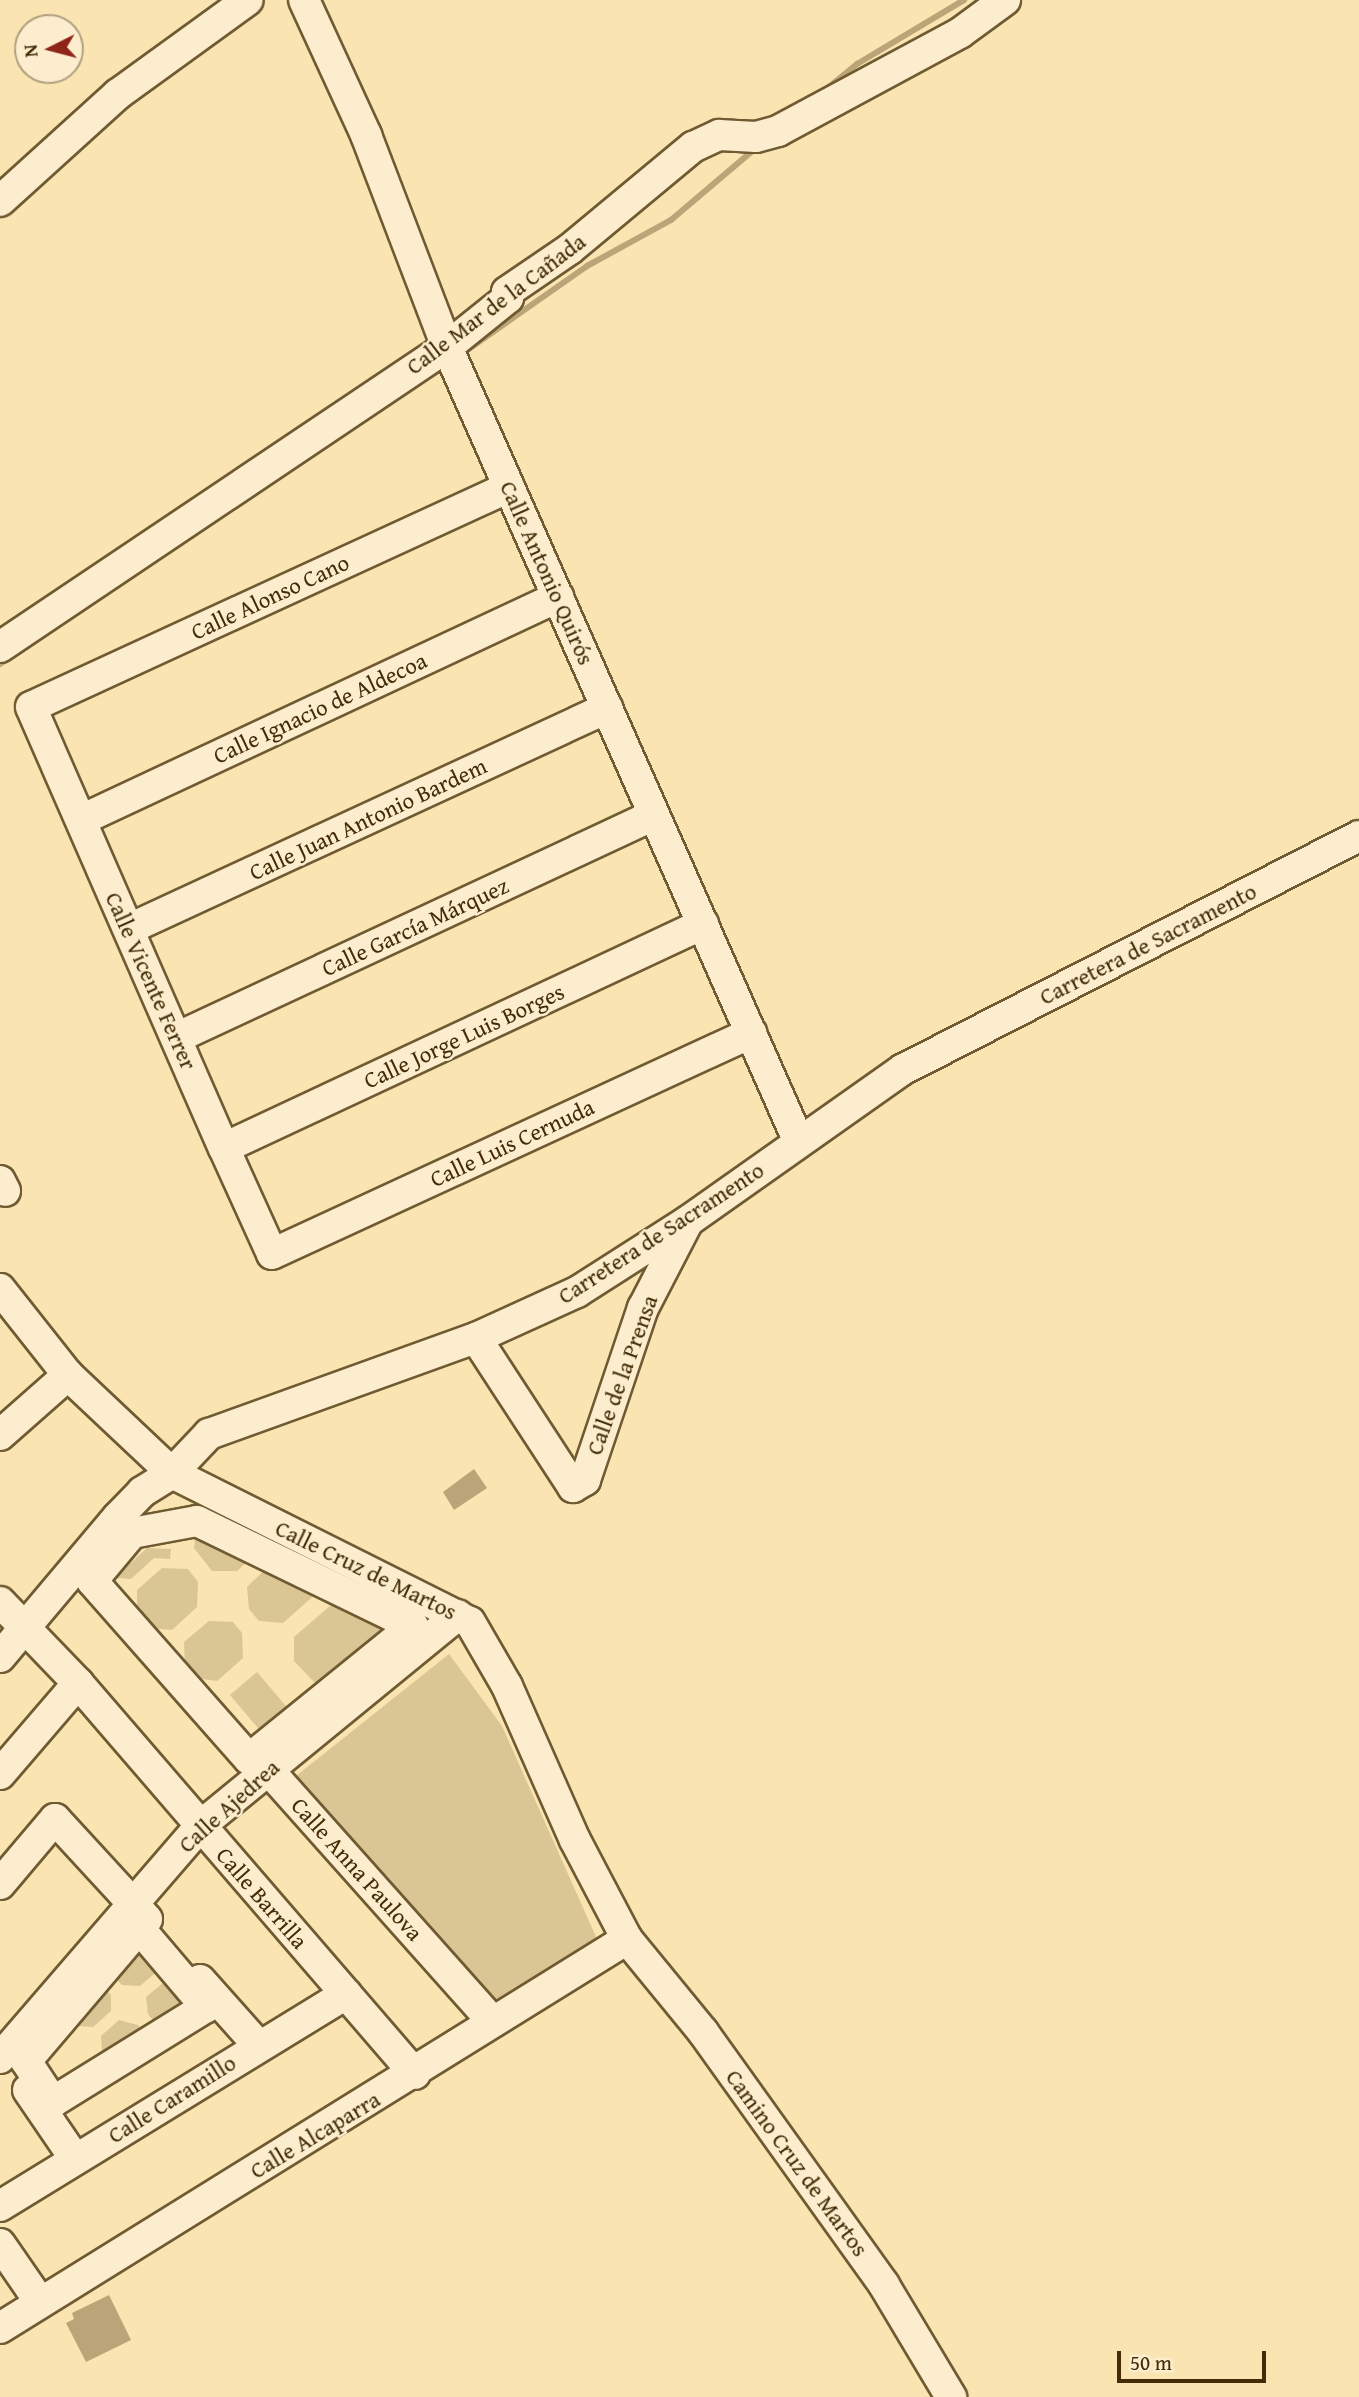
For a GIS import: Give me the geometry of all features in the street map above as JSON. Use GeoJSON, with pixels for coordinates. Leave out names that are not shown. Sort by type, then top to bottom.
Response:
{"type":"FeatureCollection","features":[{"type":"Feature","properties":{"kind":"street"},"geometry":{"type":"LineString","coordinates":[[0,201],[118,94],[248,0]]}},
{"type":"Feature","properties":{"kind":"street","name":"Calle Antonio Quirós"},"geometry":{"type":"LineString","coordinates":[[304,0],[366,135],[450,355],[799,1142]]}},
{"type":"Feature","properties":{"kind":"street","name":"Calle Mar de la Cañada"},"geometry":{"type":"LineString","coordinates":[[0,647],[450,355],[508,298],[507,292],[570,249],[699,144],[719,135],[756,137],[778,131],[960,33],[1005,0]]}},
{"type":"Feature","properties":{"kind":"street","name":"Calle Alonso Cano"},"geometry":{"type":"LineString","coordinates":[[31,707],[509,487]]}},
{"type":"Feature","properties":{"kind":"street","name":"Calle Ignacio de Aldecoa"},"geometry":{"type":"LineString","coordinates":[[81,820],[558,597]]}},
{"type":"Feature","properties":{"kind":"street","name":"Calle Vicente Ferrer"},"geometry":{"type":"LineString","coordinates":[[31,707],[272,1254]]}},
{"type":"Feature","properties":{"kind":"street","name":"Calle Juan Antonio Bardem"},"geometry":{"type":"LineString","coordinates":[[129,929],[607,708]]}},
{"type":"Feature","properties":{"kind":"street","name":"Calle García Márquez"},"geometry":{"type":"LineString","coordinates":[[176,1038],[654,815]]}},
{"type":"Feature","properties":{"kind":"street","name":"Carretera de Sacramento"},"geometry":{"type":"LineString","coordinates":[[0,1657],[24,1629],[88,1568],[142,1492],[172,1473],[209,1434],[476,1338],[577,1292],[688,1221],[902,1070],[1359,836]]}},
{"type":"Feature","properties":{"kind":"street","name":"Calle Jorge Luis Borges"},"geometry":{"type":"LineString","coordinates":[[224,1148],[703,924]]}},
{"type":"Feature","properties":{"kind":"street","name":"Calle Luis Cernuda"},"geometry":{"type":"LineString","coordinates":[[272,1254],[751,1033]]}},
{"type":"Feature","properties":{"kind":"street","name":"Calle de la Prensa"},"geometry":{"type":"LineString","coordinates":[[476,1338],[573,1487],[585,1480],[643,1308],[688,1221]]}},
{"type":"Feature","properties":{"kind":"street","name":"Calle Cruz de Martos"},"geometry":{"type":"LineString","coordinates":[[1,1291],[68,1375],[172,1473],[470,1622],[508,1686],[575,1840],[627,1939]]}},
{"type":"Feature","properties":{"kind":"street"},"geometry":{"type":"LineString","coordinates":[[0,1435],[68,1375]]}},
{"type":"Feature","properties":{"kind":"street"},"geometry":{"type":"LineString","coordinates":[[88,1568],[132,1533],[197,1521],[413,1626],[261,1762]]}},
{"type":"Feature","properties":{"kind":"street","name":"Calle Anna Paulova"},"geometry":{"type":"LineString","coordinates":[[88,1568],[493,2022]]}},
{"type":"Feature","properties":{"kind":"street","name":"Calle Barrilla"},"geometry":{"type":"LineString","coordinates":[[0,1602],[78,1683],[415,2074]]}},
{"type":"Feature","properties":{"kind":"street","name":"Calle Ajedrea"},"geometry":{"type":"LineString","coordinates":[[1,2053],[200,1826],[261,1762],[423,1648],[458,1615]]}},
{"type":"Feature","properties":{"kind":"street"},"geometry":{"type":"LineString","coordinates":[[0,1774],[78,1683]]}},
{"type":"Feature","properties":{"kind":"street"},"geometry":{"type":"LineString","coordinates":[[0,1884],[55,1819],[258,2045]]}},
{"type":"Feature","properties":{"kind":"street"},"geometry":{"type":"LineString","coordinates":[[139,1928],[206,2007],[52,2102],[26,2061],[139,1928]]}},
{"type":"Feature","properties":{"kind":"street","name":"Calle Alcaparra"},"geometry":{"type":"LineString","coordinates":[[0,2328],[415,2074],[627,1939]]}},
{"type":"Feature","properties":{"kind":"street","name":"Camino Cruz de Martos"},"geometry":{"type":"LineString","coordinates":[[627,1939],[704,2032],[884,2285],[951,2397]]}},
{"type":"Feature","properties":{"kind":"street","name":"Calle Caramillo"},"geometry":{"type":"LineString","coordinates":[[0,2206],[258,2045],[346,1994]]}},
{"type":"Feature","properties":{"kind":"street"},"geometry":{"type":"LineString","coordinates":[[1,2053],[75,2160]]}},
{"type":"Feature","properties":{"kind":"street"},"geometry":{"type":"LineString","coordinates":[[0,2244],[40,2302]]}},
{"type":"Feature","properties":{"kind":"shaded area"},"geometry":{"type":"Polygon","coordinates":[[[474,1469],[487,1488],[454,1510],[443,1492],[474,1469]]]}},
{"type":"Feature","properties":{"kind":"shaded area"},"geometry":{"type":"Polygon","coordinates":[[[197,1521],[259,1551],[237,1571],[212,1571],[194,1548],[197,1521]]]}},
{"type":"Feature","properties":{"kind":"shaded area"},"geometry":{"type":"Polygon","coordinates":[[[147,1548],[171,1549],[170,1559],[154,1558],[131,1579],[104,1577],[101,1567],[125,1568],[147,1548]]]}},
{"type":"Feature","properties":{"kind":"shaded area"},"geometry":{"type":"Polygon","coordinates":[[[276,1559],[327,1584],[283,1623],[259,1621],[249,1609],[247,1587],[276,1559]]]}},
{"type":"Feature","properties":{"kind":"shaded area"},"geometry":{"type":"Polygon","coordinates":[[[162,1568],[188,1569],[198,1582],[197,1607],[172,1630],[148,1628],[137,1615],[137,1590],[162,1568]]]}},
{"type":"Feature","properties":{"kind":"shaded area"},"geometry":{"type":"Polygon","coordinates":[[[345,1593],[413,1626],[340,1684],[314,1682],[294,1661],[294,1637],[345,1593]]]}},
{"type":"Feature","properties":{"kind":"shaded area"},"geometry":{"type":"Polygon","coordinates":[[[209,1621],[233,1622],[242,1633],[243,1658],[217,1681],[194,1678],[185,1666],[184,1642],[209,1621]]]}},
{"type":"Feature","properties":{"kind":"shaded area"},"geometry":{"type":"Polygon","coordinates":[[[449,1654],[502,1726],[597,1939],[486,2009],[286,1784],[449,1654]]]}},
{"type":"Feature","properties":{"kind":"shaded area"},"geometry":{"type":"Polygon","coordinates":[[[257,1672],[296,1718],[269,1741],[230,1695],[257,1672]]]}},
{"type":"Feature","properties":{"kind":"shaded area"},"geometry":{"type":"Polygon","coordinates":[[[139,1928],[161,1968],[140,1986],[122,1985],[105,1968],[139,1928]]]}},
{"type":"Feature","properties":{"kind":"shaded area"},"geometry":{"type":"Polygon","coordinates":[[[96,1979],[111,1995],[111,2011],[93,2027],[77,2026],[68,2012],[96,1979]]]}},
{"type":"Feature","properties":{"kind":"shaded area"},"geometry":{"type":"Polygon","coordinates":[[[168,1979],[206,2007],[163,2033],[148,2014],[146,1997],[168,1979]]]}},
{"type":"Feature","properties":{"kind":"shaded area"},"geometry":{"type":"Polygon","coordinates":[[[119,2020],[138,2025],[149,2042],[111,2066],[102,2052],[101,2036],[119,2020]]]}},
{"type":"Feature","properties":{"kind":"shaded area"},"geometry":{"type":"Polygon","coordinates":[[[109,2295],[131,2340],[86,2362],[66,2323],[74,2319],[72,2313],[109,2295]]]}},
{"type":"Feature","properties":{"kind":"waterway"},"geometry":{"type":"LineString","coordinates":[[824,91],[857,64],[964,0]]}},
{"type":"Feature","properties":{"kind":"waterway"},"geometry":{"type":"LineString","coordinates":[[460,355],[587,266],[671,220],[757,147]]}},
{"type":"Feature","properties":{"kind":"waterway"},"geometry":{"type":"LineString","coordinates":[[0,664],[13,655]]}}]}
